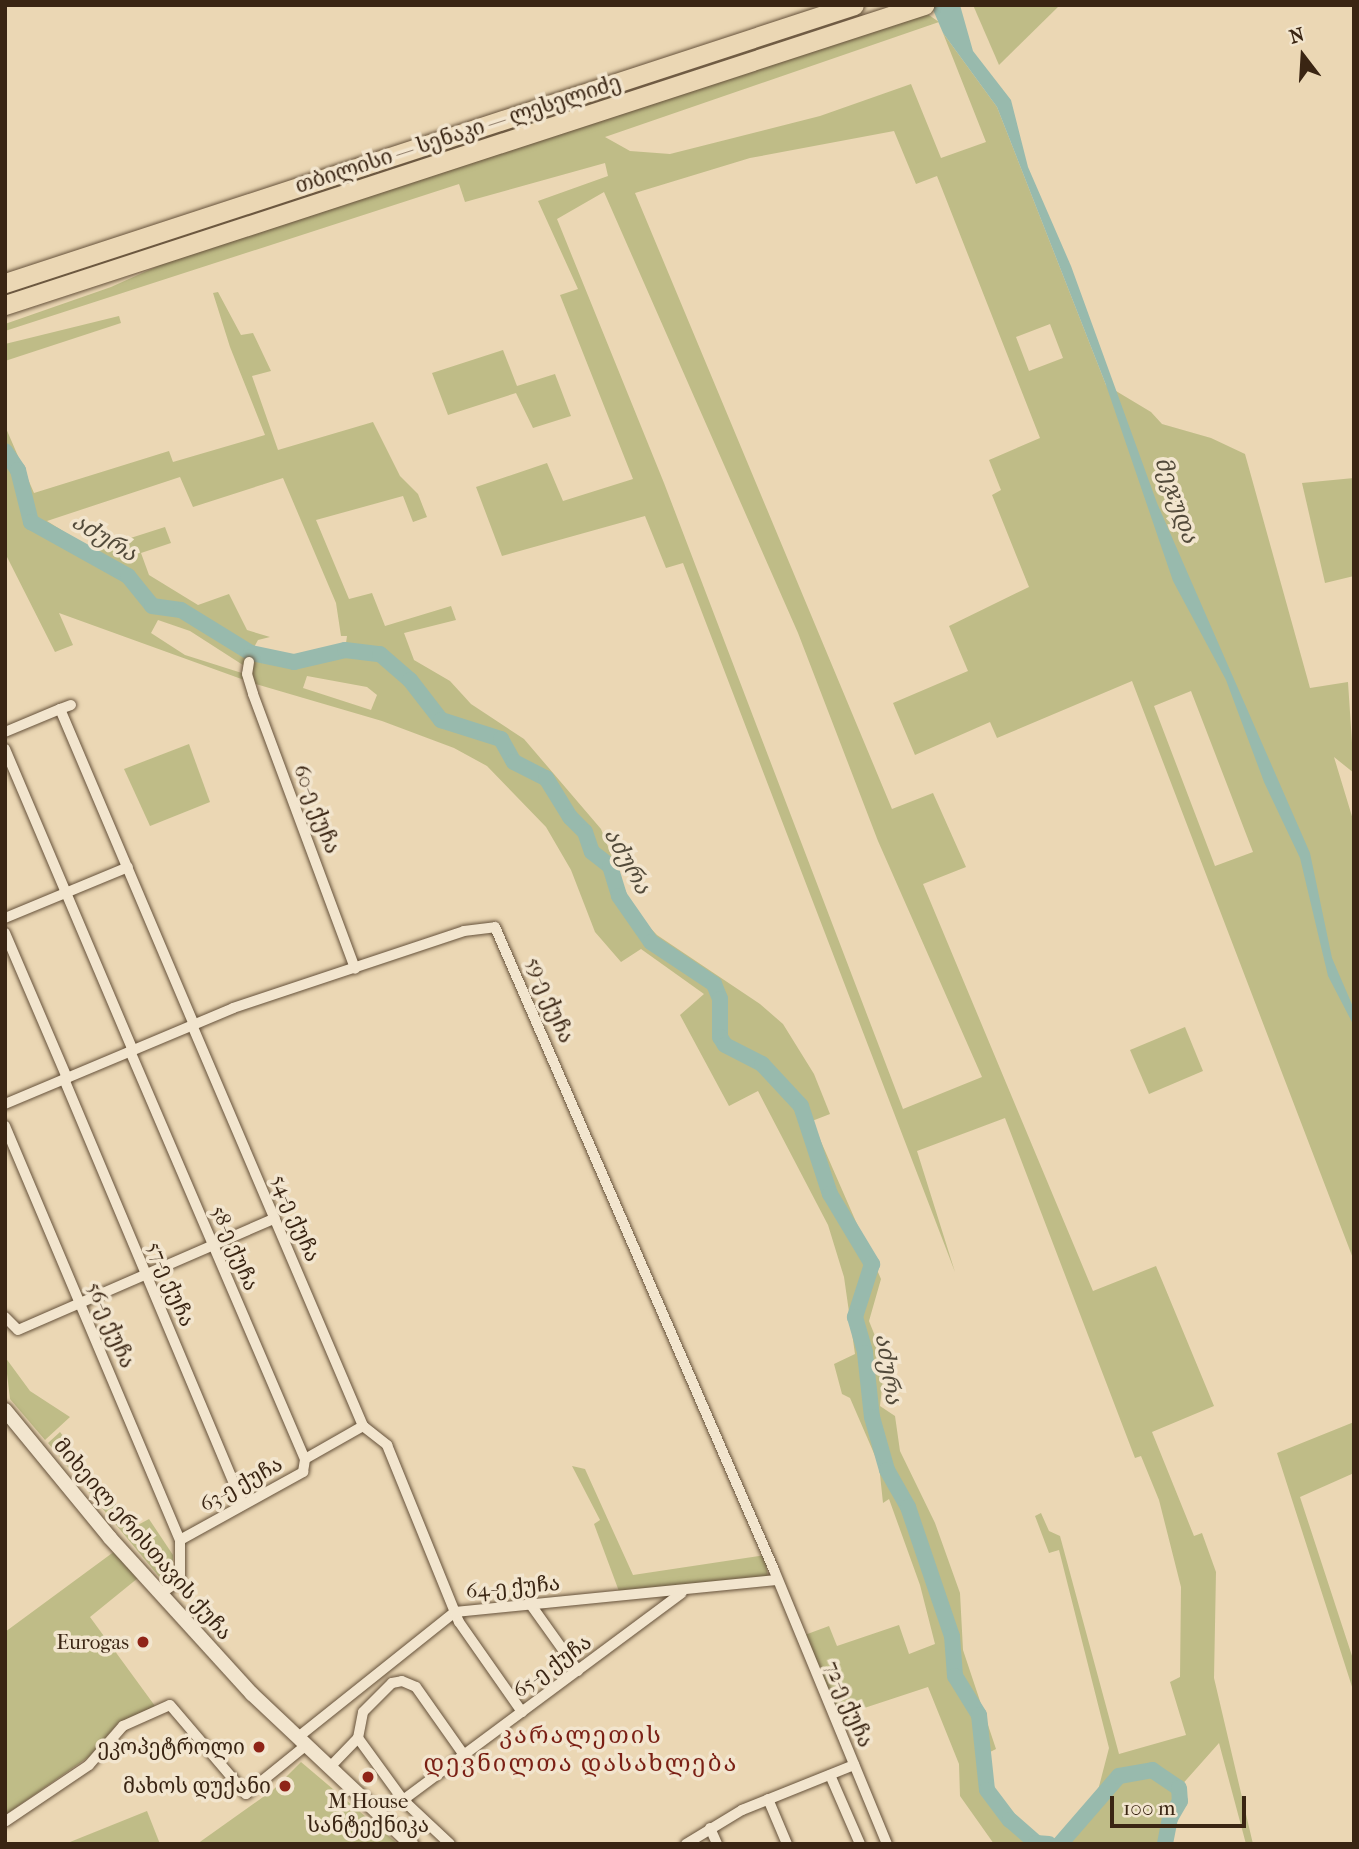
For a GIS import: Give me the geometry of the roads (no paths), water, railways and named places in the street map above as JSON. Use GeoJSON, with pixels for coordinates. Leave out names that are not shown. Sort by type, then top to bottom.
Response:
{"type":"FeatureCollection","features":[{"type":"Feature","properties":{"kind":"highway","name":"თბილისი — სენაკი — ლესელიძე"},"geometry":{"type":"LineString","coordinates":[[5,283],[855,5]]}},
{"type":"Feature","properties":{"kind":"highway","name":"თბილისი — სენაკი — ლესელიძე"},"geometry":{"type":"LineString","coordinates":[[5,304],[923,6]]}},
{"type":"Feature","properties":{"kind":"highway"},"geometry":{"type":"LineString","coordinates":[[5,318],[79,292],[107,271]]}},
{"type":"Feature","properties":{"kind":"main road","name":"მიხეილ ერისთავის ქუჩა"},"geometry":{"type":"LineString","coordinates":[[5,1410],[110,1538],[163,1592],[251,1694],[411,1844]]}},
{"type":"Feature","properties":{"kind":"street","name":"60-ე ქუჩა"},"geometry":{"type":"LineString","coordinates":[[249,662],[247,674],[253,694],[355,969]]}},
{"type":"Feature","properties":{"kind":"street","name":"54-ე ქუჩა"},"geometry":{"type":"LineString","coordinates":[[5,732],[65,707],[193,1024],[363,1426]]}},
{"type":"Feature","properties":{"kind":"street","name":"58-ე ქუჩა"},"geometry":{"type":"LineString","coordinates":[[5,749],[305,1459]]}},
{"type":"Feature","properties":{"kind":"street"},"geometry":{"type":"LineString","coordinates":[[5,918],[128,867]]}},
{"type":"Feature","properties":{"kind":"street","name":"59-ე ქუჩა"},"geometry":{"type":"LineString","coordinates":[[5,1104],[193,1024],[464,931],[495,927],[500,931],[775,1575]]}},
{"type":"Feature","properties":{"kind":"street","name":"57-ე ქუჩა"},"geometry":{"type":"LineString","coordinates":[[5,933],[243,1504]]}},
{"type":"Feature","properties":{"kind":"street","name":"56-ე ქუჩა"},"geometry":{"type":"LineString","coordinates":[[5,1126],[180,1539]]}},
{"type":"Feature","properties":{"kind":"street"},"geometry":{"type":"LineString","coordinates":[[5,1317],[18,1330],[275,1218]]}},
{"type":"Feature","properties":{"kind":"street"},"geometry":{"type":"LineString","coordinates":[[363,1426],[387,1446],[455,1612],[522,1712]]}},
{"type":"Feature","properties":{"kind":"street","name":"63-ე ქუჩა"},"geometry":{"type":"LineString","coordinates":[[180,1539],[303,1472],[305,1459],[363,1426]]}},
{"type":"Feature","properties":{"kind":"street"},"geometry":{"type":"LineString","coordinates":[[163,1592],[180,1580],[180,1539]]}},
{"type":"Feature","properties":{"kind":"street","name":"64-ე ქუჩა"},"geometry":{"type":"LineString","coordinates":[[6,1821],[89,1765],[123,1726],[170,1705],[246,1794],[383,1670],[455,1612],[683,1592],[775,1575]]}},
{"type":"Feature","properties":{"kind":"street","name":"72-ე ქუჩა"},"geometry":{"type":"LineString","coordinates":[[775,1575],[887,1844]]}},
{"type":"Feature","properties":{"kind":"street","name":"65-ე ქუჩა"},"geometry":{"type":"LineString","coordinates":[[403,1800],[683,1592]]}},
{"type":"Feature","properties":{"kind":"street"},"geometry":{"type":"LineString","coordinates":[[531,1605],[578,1671]]}},
{"type":"Feature","properties":{"kind":"street"},"geometry":{"type":"LineString","coordinates":[[383,1670],[392,1683]]}},
{"type":"Feature","properties":{"kind":"street"},"geometry":{"type":"LineString","coordinates":[[330,1768],[358,1738],[363,1712],[392,1683],[402,1681],[416,1687],[464,1755]]}},
{"type":"Feature","properties":{"kind":"street"},"geometry":{"type":"LineString","coordinates":[[358,1738],[403,1800],[450,1844]]}},
{"type":"Feature","properties":{"kind":"street"},"geometry":{"type":"LineString","coordinates":[[686,1844],[710,1828],[768,1799],[854,1765]]}},
{"type":"Feature","properties":{"kind":"street"},"geometry":{"type":"LineString","coordinates":[[830,1775],[860,1844]]}},
{"type":"Feature","properties":{"kind":"street"},"geometry":{"type":"LineString","coordinates":[[768,1799],[787,1844]]}},
{"type":"Feature","properties":{"kind":"street"},"geometry":{"type":"LineString","coordinates":[[710,1828],[717,1844]]}},
{"type":"Feature","properties":{"kind":"waterway","name":"აძურა"},"geometry":{"type":"LineString","coordinates":[[5,451],[18,470],[31,522],[128,576],[152,606],[181,610],[251,653],[294,662],[345,650],[380,654],[410,680],[441,720],[501,739],[514,762],[546,778],[570,817],[585,832],[592,852],[610,866],[619,896],[651,942],[714,984],[720,999],[720,1037],[725,1045],[762,1064],[801,1106],[830,1194],[872,1264],[855,1317],[865,1353],[872,1417],[887,1470],[908,1507],[952,1636],[955,1676],[979,1715],[987,1790],[1010,1820],[1036,1843],[1049,1844]]}},
{"type":"Feature","properties":{"kind":"waterway","name":"აძურა"},"geometry":{"type":"LineString","coordinates":[[1060,1844],[1119,1776],[1152,1770],[1179,1788],[1180,1801],[1170,1818],[1165,1844]]}},
{"type":"Feature","properties":{"kind":"place","name":"Eurogas"},"geometry":{"type":"Point","coordinates":[143,1642]}},
{"type":"Feature","properties":{"kind":"place","name":"ეკოპეტროლი"},"geometry":{"type":"Point","coordinates":[259,1747]}},
{"type":"Feature","properties":{"kind":"place","name":"M House სანტექნიკა"},"geometry":{"type":"Point","coordinates":[368,1777]}},
{"type":"Feature","properties":{"kind":"place","name":"მახოს დუქანი"},"geometry":{"type":"Point","coordinates":[285,1786]}},
{"type":"Feature","properties":{"kind":"district","name":"კარალეთის დევნილთა დასახლება"},"geometry":{"type":"Point","coordinates":[581,1750]}},
{"type":"Feature","properties":{"kind":"water label","name":"მეჯუდა"},"geometry":{"type":"Point","coordinates":[1176,500]}}]}
